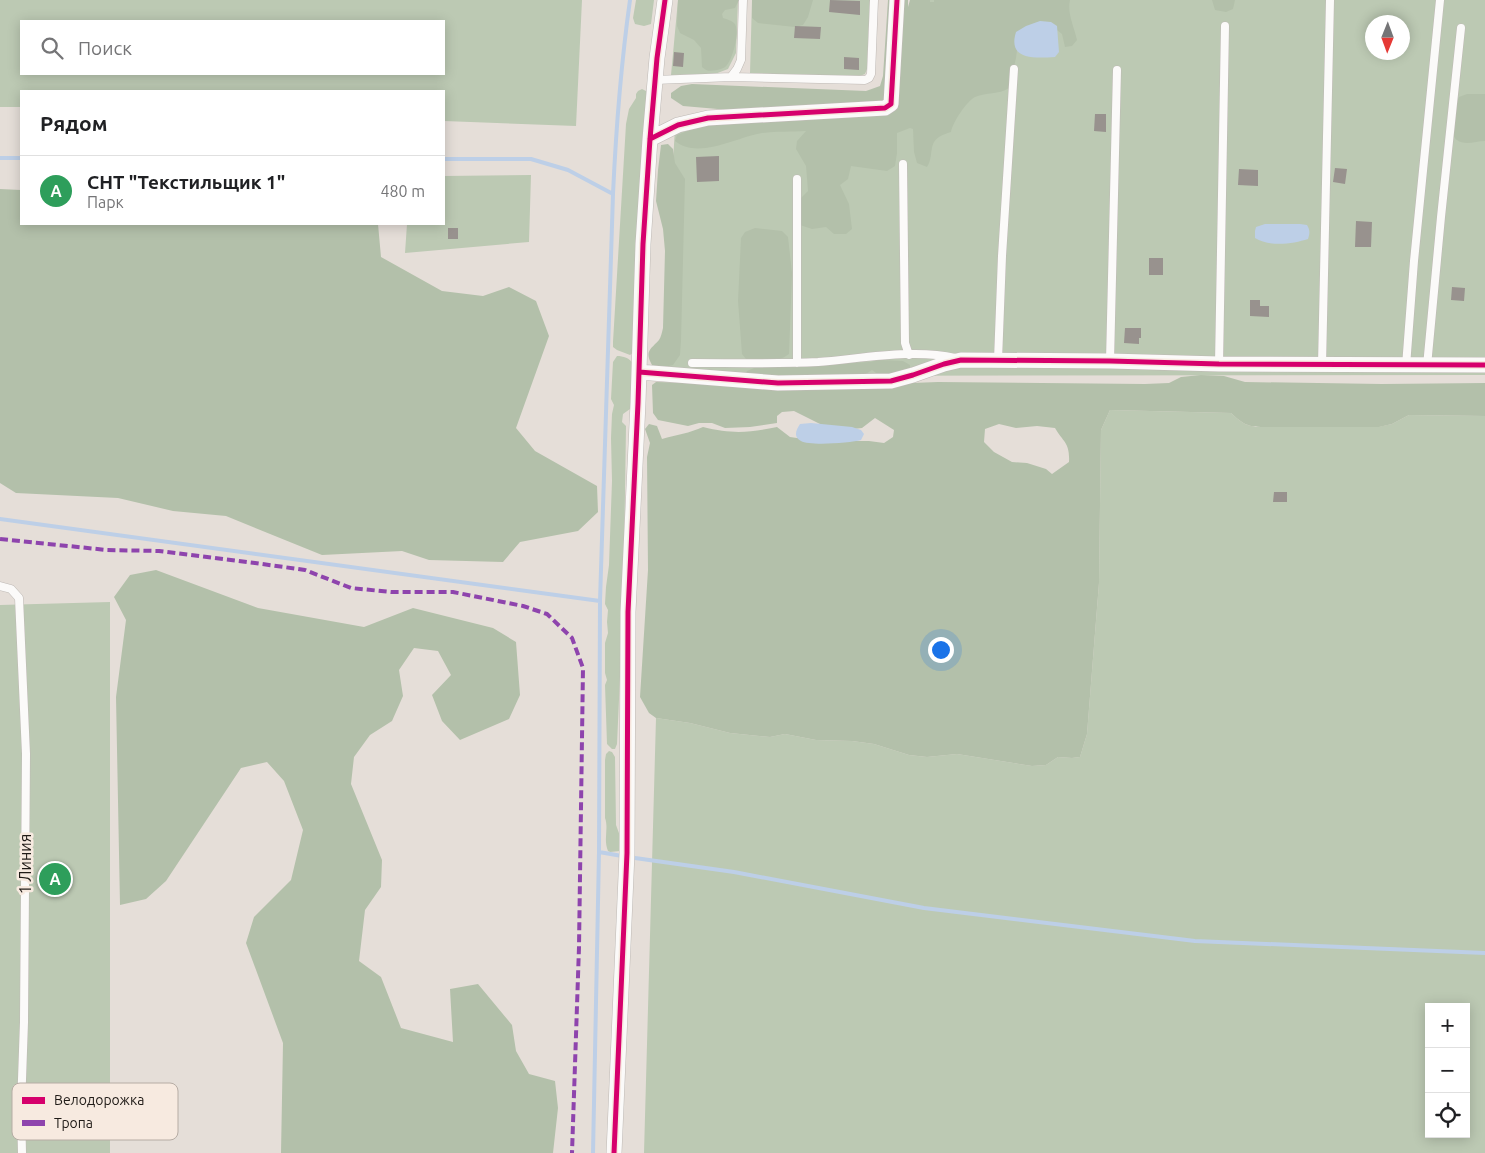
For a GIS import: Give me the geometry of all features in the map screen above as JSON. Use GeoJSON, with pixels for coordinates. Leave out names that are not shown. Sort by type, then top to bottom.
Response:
{"type":"FeatureCollection","features":[{"type":"Feature","properties":{"kind":"street"},"geometry":{"type":"LineString","coordinates":[[614,1153],[627,853],[628,612],[643,244],[655,80],[665,0]]}},
{"type":"Feature","properties":{"kind":"street"},"geometry":{"type":"LineString","coordinates":[[650,139],[678,125],[708,118],[885,108],[891,104],[897,0]]}},
{"type":"Feature","properties":{"kind":"street"},"geometry":{"type":"LineString","coordinates":[[639,372],[778,383],[891,381],[962,360],[1406,366],[1485,365]]}},
{"type":"Feature","properties":{"kind":"lane"},"geometry":{"type":"LineString","coordinates":[[731,77],[741,60],[743,0]]}},
{"type":"Feature","properties":{"kind":"lane"},"geometry":{"type":"LineString","coordinates":[[655,80],[731,77],[865,80],[871,74],[874,0]]}},
{"type":"Feature","properties":{"kind":"lane"},"geometry":{"type":"LineString","coordinates":[[1322,365],[1330,0]]}},
{"type":"Feature","properties":{"kind":"lane"},"geometry":{"type":"LineString","coordinates":[[1406,366],[1414,261],[1440,0]]}},
{"type":"Feature","properties":{"kind":"lane"},"geometry":{"type":"LineString","coordinates":[[1219,364],[1225,26]]}},
{"type":"Feature","properties":{"kind":"lane"},"geometry":{"type":"LineString","coordinates":[[1427,366],[1461,28]]}},
{"type":"Feature","properties":{"kind":"lane"},"geometry":{"type":"LineString","coordinates":[[998,360],[1002,256],[1014,70]]}},
{"type":"Feature","properties":{"kind":"lane"},"geometry":{"type":"LineString","coordinates":[[1110,361],[1117,70]]}},
{"type":"Feature","properties":{"kind":"lane"},"geometry":{"type":"LineString","coordinates":[[903,164],[905,343],[909,354]]}},
{"type":"Feature","properties":{"kind":"lane"},"geometry":{"type":"LineString","coordinates":[[797,179],[797,363]]}},
{"type":"Feature","properties":{"kind":"lane"},"geometry":{"type":"LineString","coordinates":[[692,363],[797,363],[909,354],[946,356],[962,360]]}},
{"type":"Feature","properties":{"kind":"lane","name":"1 Линия"},"geometry":{"type":"LineString","coordinates":[[0,586],[11,589],[19,598],[26,754],[23,1083]]}},
{"type":"Feature","properties":{"kind":"lane","name":"1 Линия"},"geometry":{"type":"LineString","coordinates":[[22,1140],[22,1153]]}},
{"type":"Feature","properties":{"kind":"green space"},"geometry":{"type":"Polygon","coordinates":[[[0,0],[582,0],[576,126],[445,121],[445,90],[20,90],[20,107],[0,107],[0,0]]]}},
{"type":"Feature","properties":{"kind":"green space"},"geometry":{"type":"Polygon","coordinates":[[[636,0],[654,0],[651,24],[644,26],[635,24],[633,18],[636,0]]]}},
{"type":"Feature","properties":{"kind":"green space"},"geometry":{"type":"Polygon","coordinates":[[[678,0],[738,0],[736,53],[728,69],[715,74],[671,75],[678,0]]]}},
{"type":"Feature","properties":{"kind":"green space"},"geometry":{"type":"Polygon","coordinates":[[[678,0],[739,0],[735,8],[725,10],[722,14],[723,18],[734,23],[737,31],[734,50],[725,67],[711,71],[702,67],[701,48],[694,40],[680,33],[677,26],[678,0]]]}},
{"type":"Feature","properties":{"kind":"green space"},"geometry":{"type":"Polygon","coordinates":[[[752,0],[870,0],[867,69],[865,74],[857,77],[750,73],[752,0]]]}},
{"type":"Feature","properties":{"kind":"green space"},"geometry":{"type":"Polygon","coordinates":[[[752,0],[813,0],[808,17],[803,25],[795,27],[758,23],[752,18],[752,0]]]}},
{"type":"Feature","properties":{"kind":"green space"},"geometry":{"type":"Polygon","coordinates":[[[888,0],[908,0],[908,7],[910,0],[930,0],[930,2],[934,2],[934,0],[1070,0],[1070,15],[1077,40],[1072,46],[1065,47],[1062,34],[1053,27],[1019,34],[1009,88],[1001,92],[979,95],[971,100],[960,113],[951,132],[933,143],[927,167],[917,163],[914,152],[913,129],[910,128],[897,133],[895,166],[887,171],[851,166],[848,179],[840,185],[849,204],[852,229],[846,234],[834,234],[826,227],[812,229],[800,225],[801,198],[808,191],[806,166],[796,149],[797,141],[806,131],[762,133],[706,148],[684,146],[675,141],[677,135],[711,122],[774,114],[683,106],[671,98],[671,93],[681,86],[692,84],[866,91],[880,86],[883,76],[888,0]]]}},
{"type":"Feature","properties":{"kind":"green space"},"geometry":{"type":"Polygon","coordinates":[[[915,0],[1485,0],[1485,375],[661,376],[675,127],[907,128],[915,0]]]}},
{"type":"Feature","properties":{"kind":"green space"},"geometry":{"type":"Polygon","coordinates":[[[1212,0],[1235,0],[1233,9],[1226,12],[1215,10],[1212,0]]]}},
{"type":"Feature","properties":{"kind":"green space"},"geometry":{"type":"Polygon","coordinates":[[[642,89],[646,91],[646,106],[634,352],[630,355],[613,347],[613,342],[626,124],[629,109],[636,98],[636,94],[642,89]]]}},
{"type":"Feature","properties":{"kind":"green space"},"geometry":{"type":"Polygon","coordinates":[[[1467,94],[1485,94],[1485,141],[1463,143],[1454,137],[1453,119],[1456,106],[1459,97],[1467,94]]]}},
{"type":"Feature","properties":{"kind":"green space"},"geometry":{"type":"Polygon","coordinates":[[[668,144],[673,149],[675,163],[685,179],[681,341],[680,355],[673,365],[660,368],[652,365],[649,353],[651,348],[660,339],[663,328],[665,251],[663,229],[656,201],[661,145],[668,144]]]}},
{"type":"Feature","properties":{"kind":"green space"},"geometry":{"type":"Polygon","coordinates":[[[531,175],[529,242],[405,253],[407,225],[445,225],[445,176],[531,175]]]}},
{"type":"Feature","properties":{"kind":"green space"},"geometry":{"type":"Polygon","coordinates":[[[0,189],[20,190],[20,225],[378,225],[381,257],[442,291],[483,296],[509,287],[536,301],[549,336],[516,428],[535,451],[597,486],[598,512],[578,531],[520,542],[503,562],[429,560],[402,551],[322,555],[226,516],[173,511],[118,498],[16,493],[0,483],[0,189]]]}},
{"type":"Feature","properties":{"kind":"green space"},"geometry":{"type":"Polygon","coordinates":[[[755,228],[782,231],[788,237],[792,273],[789,354],[774,361],[746,359],[742,354],[738,301],[741,238],[745,232],[755,228]]]}},
{"type":"Feature","properties":{"kind":"green space"},"geometry":{"type":"Polygon","coordinates":[[[617,356],[630,360],[633,364],[630,409],[623,414],[622,422],[626,426],[624,562],[617,744],[615,749],[612,749],[607,744],[605,643],[608,633],[608,610],[605,604],[609,565],[612,481],[611,438],[614,405],[611,399],[613,362],[617,356]]]}},
{"type":"Feature","properties":{"kind":"green space"},"geometry":{"type":"Polygon","coordinates":[[[879,360],[903,361],[910,365],[910,369],[883,378],[872,370],[861,377],[786,379],[746,373],[754,368],[879,360]]]}},
{"type":"Feature","properties":{"kind":"green space"},"geometry":{"type":"Polygon","coordinates":[[[1201,375],[1224,376],[1245,382],[1485,383],[1485,416],[1409,415],[1392,424],[1379,427],[1264,427],[1246,424],[1231,413],[1110,410],[1101,430],[1099,583],[1087,734],[1080,757],[1058,757],[1046,765],[1032,766],[957,754],[927,757],[909,755],[874,744],[852,741],[816,740],[785,734],[770,737],[730,733],[690,723],[656,718],[649,713],[640,697],[648,570],[647,457],[650,443],[645,429],[649,424],[657,426],[662,439],[703,427],[740,432],[777,427],[790,437],[818,441],[869,441],[884,443],[893,437],[894,430],[875,418],[862,428],[824,426],[794,411],[782,412],[777,416],[777,423],[750,427],[725,428],[712,423],[699,423],[688,426],[658,420],[653,413],[652,385],[656,382],[835,386],[938,382],[1145,384],[1169,383],[1181,377],[1201,375]],[[999,424],[985,429],[984,442],[994,452],[1012,462],[1027,463],[1046,469],[1052,474],[1069,462],[1066,443],[1055,428],[1037,426],[1016,428],[999,424]]]}},
{"type":"Feature","properties":{"kind":"green space"},"geometry":{"type":"Polygon","coordinates":[[[1110,410],[1231,413],[1246,424],[1264,427],[1378,427],[1392,424],[1409,415],[1485,416],[1485,1153],[644,1153],[656,718],[690,723],[730,733],[770,737],[785,734],[816,740],[874,744],[909,755],[927,757],[957,754],[1032,766],[1046,765],[1058,757],[1080,757],[1087,734],[1099,583],[1101,430],[1110,410]]]}},
{"type":"Feature","properties":{"kind":"green space"},"geometry":{"type":"Polygon","coordinates":[[[156,570],[258,608],[364,627],[413,608],[493,628],[516,642],[520,695],[509,719],[460,740],[442,721],[432,695],[451,675],[438,651],[414,648],[399,670],[403,696],[392,721],[370,735],[354,757],[351,784],[382,860],[381,887],[365,910],[359,961],[381,977],[401,1028],[453,1042],[450,989],[478,984],[512,1025],[516,1051],[529,1074],[555,1081],[558,1108],[553,1153],[281,1153],[283,1043],[246,943],[254,917],[291,880],[303,830],[284,781],[267,762],[241,768],[166,881],[146,899],[120,905],[116,697],[126,620],[114,597],[130,575],[156,570]]]}},
{"type":"Feature","properties":{"kind":"green space"},"geometry":{"type":"Polygon","coordinates":[[[110,602],[110,1083],[12,1083],[12,1140],[110,1140],[110,1153],[0,1153],[0,605],[110,602]]]}},
{"type":"Feature","properties":{"kind":"green space"},"geometry":{"type":"Polygon","coordinates":[[[609,751],[615,757],[616,825],[620,836],[620,851],[610,852],[607,847],[605,818],[605,760],[606,754],[609,751]]]}},
{"type":"Feature","properties":{"kind":"water"},"geometry":{"type":"Polygon","coordinates":[[[1040,21],[1051,22],[1057,26],[1059,52],[1055,57],[1025,56],[1019,53],[1016,48],[1014,41],[1016,32],[1040,21]]]}},
{"type":"Feature","properties":{"kind":"water"},"geometry":{"type":"Polygon","coordinates":[[[1265,224],[1307,225],[1309,228],[1308,239],[1281,244],[1261,241],[1255,238],[1255,231],[1256,227],[1265,224]]]}},
{"type":"Feature","properties":{"kind":"water"},"geometry":{"type":"Polygon","coordinates":[[[811,423],[852,427],[861,430],[864,434],[861,440],[856,441],[821,444],[805,443],[797,438],[797,429],[800,424],[811,423]]]}},
{"type":"Feature","properties":{"kind":"building"},"geometry":{"type":"Polygon","coordinates":[[[830,0],[860,1],[860,15],[829,12],[830,0]]]}},
{"type":"Feature","properties":{"kind":"building"},"geometry":{"type":"Polygon","coordinates":[[[795,26],[821,27],[820,39],[794,38],[795,26]]]}},
{"type":"Feature","properties":{"kind":"building"},"geometry":{"type":"Polygon","coordinates":[[[674,52],[684,53],[683,67],[673,66],[674,52]]]}},
{"type":"Feature","properties":{"kind":"building"},"geometry":{"type":"Polygon","coordinates":[[[844,57],[859,58],[859,70],[844,69],[844,57]]]}},
{"type":"Feature","properties":{"kind":"building"},"geometry":{"type":"Polygon","coordinates":[[[1095,114],[1106,114],[1106,132],[1094,131],[1095,114]]]}},
{"type":"Feature","properties":{"kind":"building"},"geometry":{"type":"Polygon","coordinates":[[[719,156],[719,181],[697,182],[696,157],[719,156]]]}},
{"type":"Feature","properties":{"kind":"building"},"geometry":{"type":"Polygon","coordinates":[[[1335,168],[1347,169],[1345,184],[1333,182],[1335,168]]]}},
{"type":"Feature","properties":{"kind":"building"},"geometry":{"type":"Polygon","coordinates":[[[1239,169],[1258,170],[1258,186],[1238,185],[1239,169]]]}},
{"type":"Feature","properties":{"kind":"building"},"geometry":{"type":"Polygon","coordinates":[[[1356,221],[1372,222],[1371,247],[1355,247],[1356,221]]]}},
{"type":"Feature","properties":{"kind":"building"},"geometry":{"type":"Polygon","coordinates":[[[448,228],[458,228],[458,239],[448,239],[448,228]]]}},
{"type":"Feature","properties":{"kind":"building"},"geometry":{"type":"Polygon","coordinates":[[[1149,258],[1163,258],[1163,275],[1149,275],[1149,258]]]}},
{"type":"Feature","properties":{"kind":"building"},"geometry":{"type":"Polygon","coordinates":[[[1452,287],[1465,288],[1464,301],[1451,300],[1452,287]]]}},
{"type":"Feature","properties":{"kind":"building"},"geometry":{"type":"Polygon","coordinates":[[[1250,300],[1260,300],[1260,306],[1269,306],[1269,317],[1250,316],[1250,300]]]}},
{"type":"Feature","properties":{"kind":"building"},"geometry":{"type":"Polygon","coordinates":[[[1125,328],[1141,328],[1139,344],[1124,343],[1125,328]]]}},
{"type":"Feature","properties":{"kind":"building"},"geometry":{"type":"Polygon","coordinates":[[[1274,492],[1287,492],[1287,502],[1273,502],[1274,492]]]}},
{"type":"Feature","properties":{"kind":"waterway"},"geometry":{"type":"LineString","coordinates":[[593,1153],[599,852],[600,601],[613,194],[619,97],[630,0]]}},
{"type":"Feature","properties":{"kind":"waterway"},"geometry":{"type":"LineString","coordinates":[[0,158],[20,158]]}},
{"type":"Feature","properties":{"kind":"waterway"},"geometry":{"type":"LineString","coordinates":[[445,159],[531,159],[568,170],[613,194]]}},
{"type":"Feature","properties":{"kind":"waterway"},"geometry":{"type":"LineString","coordinates":[[0,519],[600,601]]}},
{"type":"Feature","properties":{"kind":"waterway"},"geometry":{"type":"LineString","coordinates":[[599,852],[622,856]]}},
{"type":"Feature","properties":{"kind":"waterway"},"geometry":{"type":"LineString","coordinates":[[635,858],[734,872],[924,908],[1195,941],[1485,953]]}},
{"type":"Feature","properties":{"kind":"marked path"},"geometry":{"type":"LineString","coordinates":[[0,539],[107,550],[159,551],[255,563],[305,570],[351,588],[391,592],[453,592],[523,606],[547,614],[572,638],[583,668],[579,947],[572,1153]]}},
{"type":"Feature","properties":{"kind":"cycle path"},"geometry":{"type":"LineString","coordinates":[[614,1153],[627,853],[628,612],[643,244],[657,58],[665,0]]}},
{"type":"Feature","properties":{"kind":"cycle path"},"geometry":{"type":"LineString","coordinates":[[650,139],[678,125],[708,118],[885,108],[891,104],[897,0]]}},
{"type":"Feature","properties":{"kind":"cycle path"},"geometry":{"type":"LineString","coordinates":[[639,372],[778,383],[891,381],[961,360],[1219,364],[1485,365]]}},
{"type":"Feature","properties":{"kind":"place","name":"СНТ \"Текстильщик 1\""},"geometry":{"type":"Point","coordinates":[55,879]}}]}
